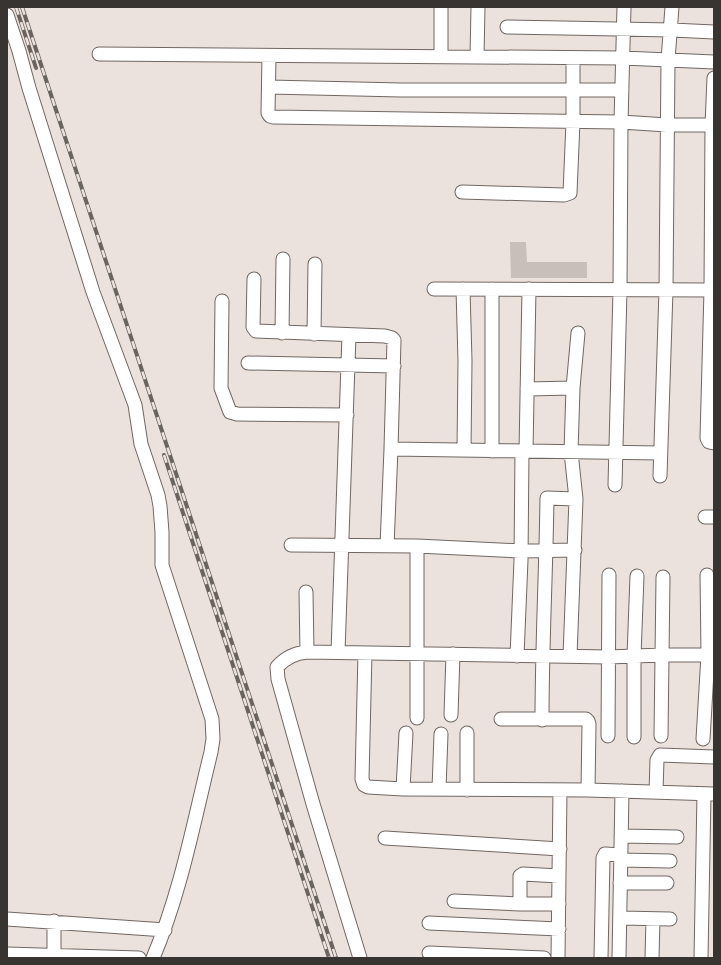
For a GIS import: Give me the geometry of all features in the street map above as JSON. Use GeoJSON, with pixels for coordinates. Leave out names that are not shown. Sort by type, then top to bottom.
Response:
{"type":"FeatureCollection","features":[{"type":"Feature","properties":{"kind":"street"},"geometry":{"type":"LineString","coordinates":[[441,7],[441,57]]}},
{"type":"Feature","properties":{"kind":"street"},"geometry":{"type":"LineString","coordinates":[[478,7],[478,57]]}},
{"type":"Feature","properties":{"kind":"street"},"geometry":{"type":"LineString","coordinates":[[615,485],[620,290],[621,122],[625,28],[624,7]]}},
{"type":"Feature","properties":{"kind":"street"},"geometry":{"type":"LineString","coordinates":[[660,476],[666,290],[668,60],[672,30],[672,7]]}},
{"type":"Feature","properties":{"kind":"street"},"geometry":{"type":"LineString","coordinates":[[7,15],[93,292],[135,405],[141,444],[158,495],[160,506],[162,565],[212,719],[213,739],[211,752],[174,900],[165,930],[153,958]]}},
{"type":"Feature","properties":{"kind":"street"},"geometry":{"type":"LineString","coordinates":[[507,27],[625,28],[714,32]]}},
{"type":"Feature","properties":{"kind":"street"},"geometry":{"type":"LineString","coordinates":[[99,54],[623,58],[714,62]]}},
{"type":"Feature","properties":{"kind":"street"},"geometry":{"type":"LineString","coordinates":[[270,56],[268,113],[273,117],[621,122],[667,125],[713,125]]}},
{"type":"Feature","properties":{"kind":"street"},"geometry":{"type":"LineString","coordinates":[[462,192],[568,195],[570,193],[573,122],[573,58]]}},
{"type":"Feature","properties":{"kind":"street"},"geometry":{"type":"LineString","coordinates":[[714,78],[712,290],[707,438],[709,442],[714,443]]}},
{"type":"Feature","properties":{"kind":"street"},"geometry":{"type":"LineString","coordinates":[[269,87],[401,90],[622,90]]}},
{"type":"Feature","properties":{"kind":"street"},"geometry":{"type":"LineString","coordinates":[[282,333],[283,259]]}},
{"type":"Feature","properties":{"kind":"street"},"geometry":{"type":"LineString","coordinates":[[314,334],[315,264]]}},
{"type":"Feature","properties":{"kind":"street"},"geometry":{"type":"LineString","coordinates":[[254,279],[254,329],[256,331],[385,336],[392,338],[395,343],[387,546]]}},
{"type":"Feature","properties":{"kind":"street"},"geometry":{"type":"LineString","coordinates":[[434,289],[712,290]]}},
{"type":"Feature","properties":{"kind":"street"},"geometry":{"type":"LineString","coordinates":[[463,289],[465,362],[464,450]]}},
{"type":"Feature","properties":{"kind":"street"},"geometry":{"type":"LineString","coordinates":[[492,289],[492,451]]}},
{"type":"Feature","properties":{"kind":"street"},"geometry":{"type":"LineString","coordinates":[[517,656],[527,389],[529,289]]}},
{"type":"Feature","properties":{"kind":"street"},"geometry":{"type":"LineString","coordinates":[[222,301],[221,388],[230,412],[237,414],[347,415]]}},
{"type":"Feature","properties":{"kind":"street"},"geometry":{"type":"LineString","coordinates":[[570,656],[576,499],[571,452],[573,388],[578,333]]}},
{"type":"Feature","properties":{"kind":"street"},"geometry":{"type":"LineString","coordinates":[[338,652],[349,335]]}},
{"type":"Feature","properties":{"kind":"street"},"geometry":{"type":"LineString","coordinates":[[248,363],[394,366]]}},
{"type":"Feature","properties":{"kind":"street"},"geometry":{"type":"LineString","coordinates":[[527,389],[573,388]]}},
{"type":"Feature","properties":{"kind":"street"},"geometry":{"type":"LineString","coordinates":[[391,449],[660,453]]}},
{"type":"Feature","properties":{"kind":"street"},"geometry":{"type":"LineString","coordinates":[[542,720],[542,656],[547,498],[576,499]]}},
{"type":"Feature","properties":{"kind":"street"},"geometry":{"type":"LineString","coordinates":[[291,544],[416,546],[521,551],[574,550]]}},
{"type":"Feature","properties":{"kind":"street"},"geometry":{"type":"LineString","coordinates":[[416,546],[418,653],[417,718]]}},
{"type":"Feature","properties":{"kind":"street"},"geometry":{"type":"LineString","coordinates":[[608,736],[609,575]]}},
{"type":"Feature","properties":{"kind":"street"},"geometry":{"type":"LineString","coordinates":[[703,739],[711,655],[707,575]]}},
{"type":"Feature","properties":{"kind":"street"},"geometry":{"type":"LineString","coordinates":[[634,737],[634,656],[637,576]]}},
{"type":"Feature","properties":{"kind":"street"},"geometry":{"type":"LineString","coordinates":[[661,736],[663,577]]}},
{"type":"Feature","properties":{"kind":"street"},"geometry":{"type":"LineString","coordinates":[[306,592],[307,652]]}},
{"type":"Feature","properties":{"kind":"street"},"geometry":{"type":"LineString","coordinates":[[360,958],[313,804],[277,673],[277,667],[281,663],[293,655],[307,652],[608,657],[711,655]]}},
{"type":"Feature","properties":{"kind":"street"},"geometry":{"type":"LineString","coordinates":[[365,653],[362,782],[368,787],[467,790],[588,790],[709,794],[701,958]]}},
{"type":"Feature","properties":{"kind":"street"},"geometry":{"type":"LineString","coordinates":[[451,715],[453,654]]}},
{"type":"Feature","properties":{"kind":"street"},"geometry":{"type":"LineString","coordinates":[[501,719],[542,720],[583,718],[588,721],[588,790]]}},
{"type":"Feature","properties":{"kind":"street"},"geometry":{"type":"LineString","coordinates":[[403,789],[406,733]]}},
{"type":"Feature","properties":{"kind":"street"},"geometry":{"type":"LineString","coordinates":[[467,790],[468,733]]}},
{"type":"Feature","properties":{"kind":"street"},"geometry":{"type":"LineString","coordinates":[[439,789],[441,734]]}},
{"type":"Feature","properties":{"kind":"street"},"geometry":{"type":"LineString","coordinates":[[656,792],[657,760],[660,755],[714,757]]}},
{"type":"Feature","properties":{"kind":"street"},"geometry":{"type":"LineString","coordinates":[[558,958],[560,790]]}},
{"type":"Feature","properties":{"kind":"street"},"geometry":{"type":"LineString","coordinates":[[619,958],[622,791]]}},
{"type":"Feature","properties":{"kind":"street"},"geometry":{"type":"LineString","coordinates":[[621,836],[677,837]]}},
{"type":"Feature","properties":{"kind":"street"},"geometry":{"type":"LineString","coordinates":[[385,838],[560,849]]}},
{"type":"Feature","properties":{"kind":"street"},"geometry":{"type":"LineString","coordinates":[[601,958],[603,858],[605,854],[621,858],[670,861]]}},
{"type":"Feature","properties":{"kind":"street"},"geometry":{"type":"LineString","coordinates":[[520,904],[520,876],[523,874],[559,876]]}},
{"type":"Feature","properties":{"kind":"street"},"geometry":{"type":"LineString","coordinates":[[620,883],[667,883]]}},
{"type":"Feature","properties":{"kind":"street"},"geometry":{"type":"LineString","coordinates":[[454,901],[559,904]]}},
{"type":"Feature","properties":{"kind":"street"},"geometry":{"type":"LineString","coordinates":[[620,918],[670,919]]}},
{"type":"Feature","properties":{"kind":"street"},"geometry":{"type":"LineString","coordinates":[[7,919],[54,921],[165,930]]}},
{"type":"Feature","properties":{"kind":"street"},"geometry":{"type":"LineString","coordinates":[[652,958],[653,919]]}},
{"type":"Feature","properties":{"kind":"street"},"geometry":{"type":"LineString","coordinates":[[54,921],[54,956]]}},
{"type":"Feature","properties":{"kind":"street"},"geometry":{"type":"LineString","coordinates":[[429,923],[559,929]]}},
{"type":"Feature","properties":{"kind":"street"},"geometry":{"type":"LineString","coordinates":[[429,952],[544,958]]}},
{"type":"Feature","properties":{"kind":"street"},"geometry":{"type":"LineString","coordinates":[[7,954],[139,958]]}},
{"type":"Feature","properties":{"kind":"building"},"geometry":{"type":"Polygon","coordinates":[[[510,242],[526,242],[527,262],[587,262],[587,278],[511,278],[510,242]]]}},
{"type":"Feature","properties":{"kind":"railway"},"geometry":{"type":"LineString","coordinates":[[16,7],[36,68]]}},
{"type":"Feature","properties":{"kind":"railway"},"geometry":{"type":"LineString","coordinates":[[22,7],[336,958]]}},
{"type":"Feature","properties":{"kind":"railway"},"geometry":{"type":"LineString","coordinates":[[164,455],[329,958]]}}]}
